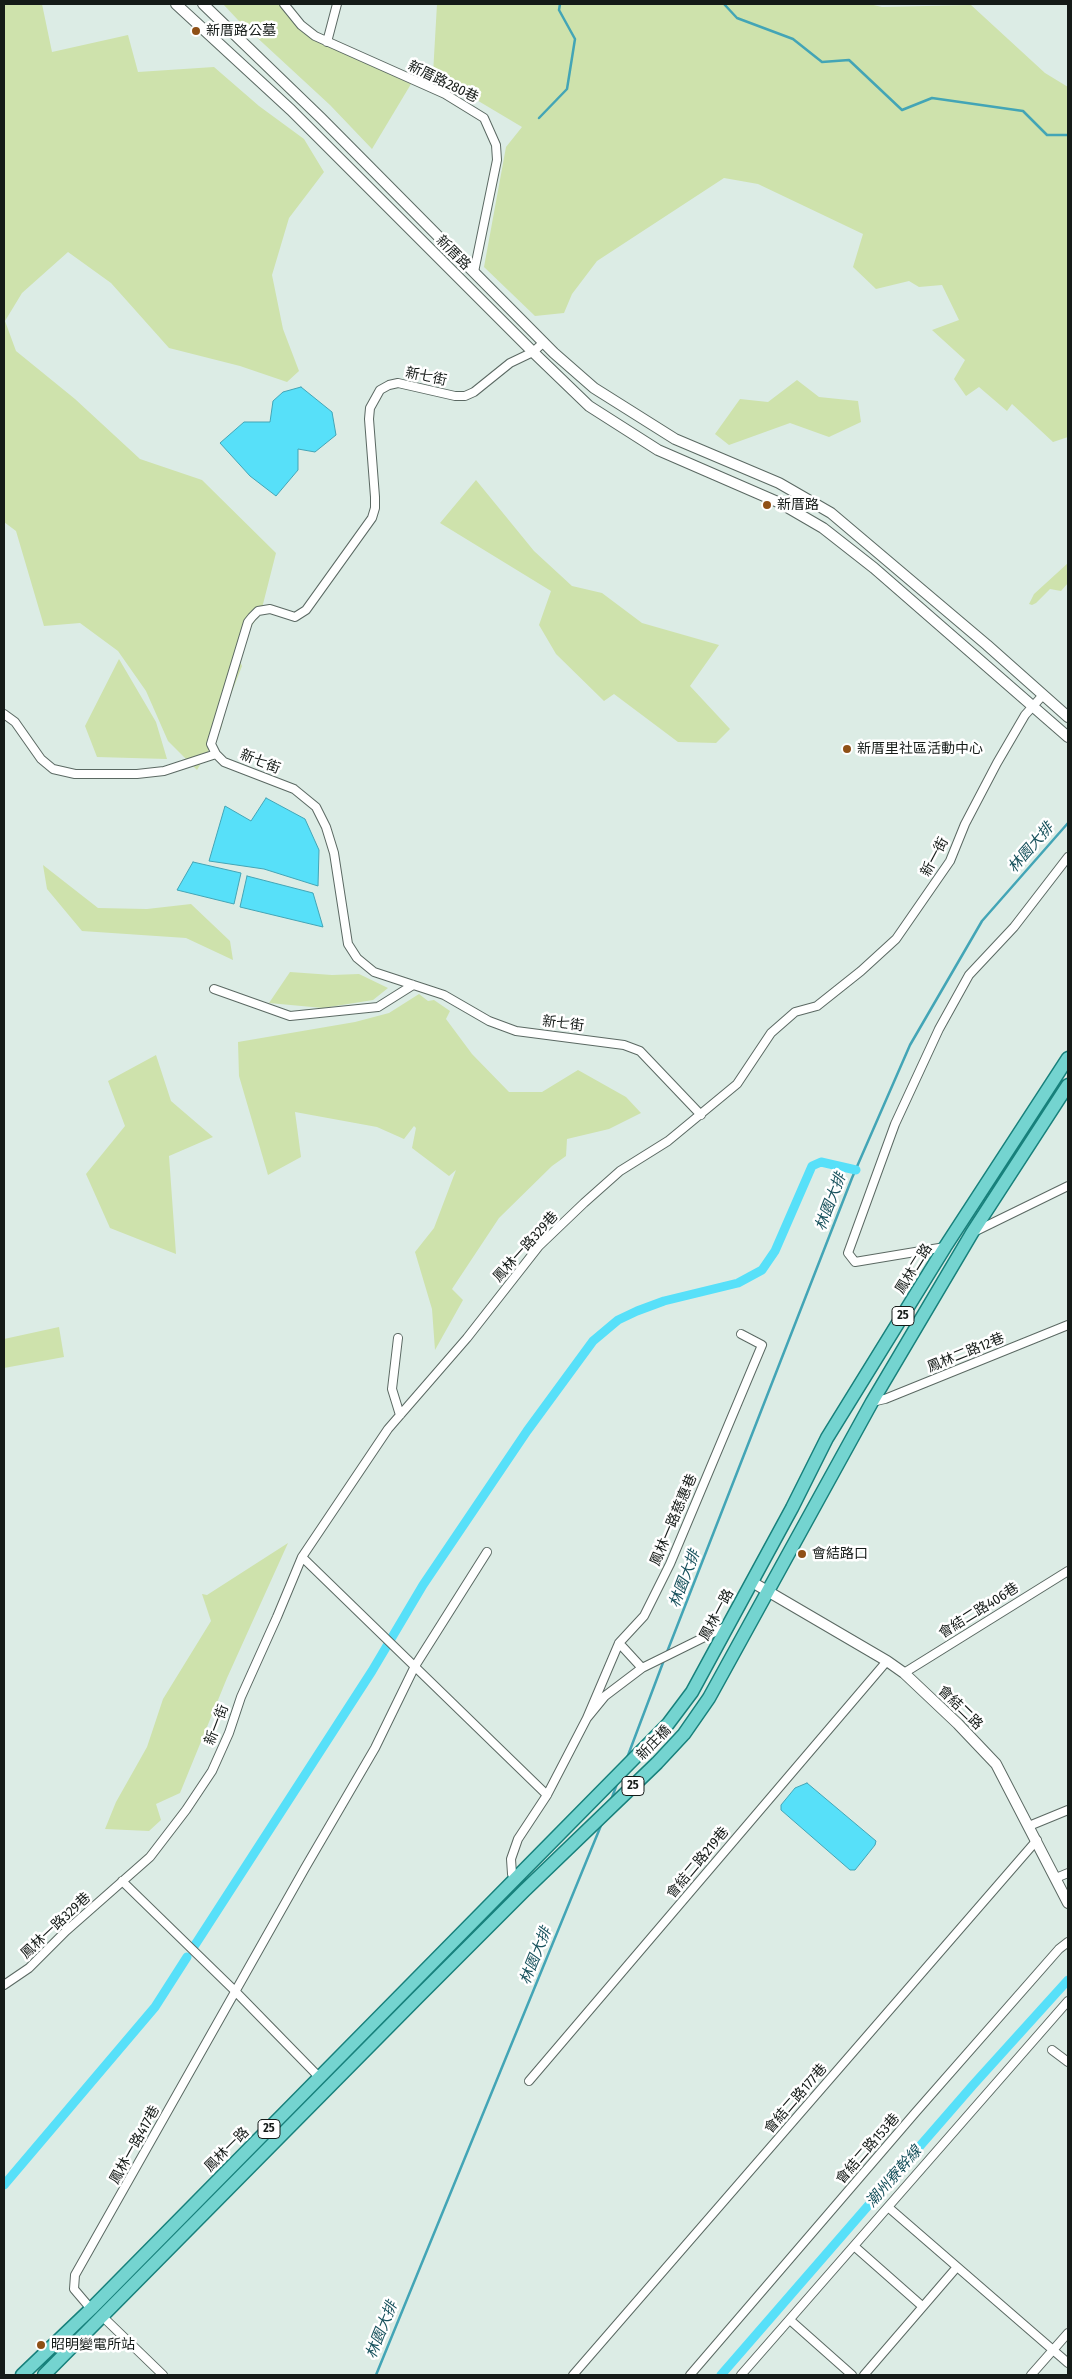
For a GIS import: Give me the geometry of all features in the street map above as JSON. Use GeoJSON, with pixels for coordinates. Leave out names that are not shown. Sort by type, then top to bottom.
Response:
{"type":"FeatureCollection","features":[{"type":"Feature","properties":{"kind":"main road","name":"鳳林二路"},"geometry":{"type":"LineString","coordinates":[[752,1582],[828,1438],[945,1247],[1068,1058]]}},
{"type":"Feature","properties":{"kind":"main road","name":"25"},"geometry":{"type":"LineString","coordinates":[[769,1592],[872,1402],[972,1233],[1068,1085]]}},
{"type":"Feature","properties":{"kind":"main road","name":"鳳林一路"},"geometry":{"type":"LineString","coordinates":[[708,1663],[752,1582]]}},
{"type":"Feature","properties":{"kind":"main road","name":"新庄橋"},"geometry":{"type":"LineString","coordinates":[[524,1891],[657,1763],[684,1734],[709,1698],[769,1592]]}},
{"type":"Feature","properties":{"kind":"main road","name":"新庄橋"},"geometry":{"type":"LineString","coordinates":[[515,1881],[668,1724],[692,1692],[708,1663]]}},
{"type":"Feature","properties":{"kind":"main road","name":"鳳林一路"},"geometry":{"type":"LineString","coordinates":[[22,2375],[91,2309],[515,1881]]}},
{"type":"Feature","properties":{"kind":"main road","name":"鳳林一路"},"geometry":{"type":"LineString","coordinates":[[44,2375],[524,1891]]}},
{"type":"Feature","properties":{"kind":"street","name":"新厝路"},"geometry":{"type":"LineString","coordinates":[[176,4],[291,110],[532,352],[589,406],[658,450],[780,503],[823,528],[874,568],[1068,737]]}},
{"type":"Feature","properties":{"kind":"street","name":"新厝路"},"geometry":{"type":"LineString","coordinates":[[203,4],[321,118],[544,342],[594,388],[675,439],[779,483],[831,513],[891,562],[1068,717]]}},
{"type":"Feature","properties":{"kind":"street","name":"新厝路280巷"},"geometry":{"type":"LineString","coordinates":[[284,4],[301,25],[314,36],[445,94],[484,118],[496,145],[497,160],[474,272]]}},
{"type":"Feature","properties":{"kind":"street"},"geometry":{"type":"LineString","coordinates":[[327,42],[337,4]]}},
{"type":"Feature","properties":{"kind":"street"},"geometry":{"type":"LineString","coordinates":[[484,303],[496,294]]}},
{"type":"Feature","properties":{"kind":"street","name":"新七街"},"geometry":{"type":"LineString","coordinates":[[544,342],[532,352],[510,363],[474,392],[465,396],[455,396],[398,383],[389,384],[380,390],[370,408],[369,419],[375,497],[375,508],[372,518],[306,610],[295,617],[270,609],[258,611],[248,622],[211,744],[216,754],[224,762],[294,789],[316,807],[326,827],[334,853],[348,944],[357,958],[374,972],[444,996],[489,1021],[516,1031],[624,1045],[640,1051],[701,1115]]}},
{"type":"Feature","properties":{"kind":"street","name":"新一街"},"geometry":{"type":"LineString","coordinates":[[817,1006],[861,971],[896,939],[923,902],[950,861],[965,824],[997,763],[1025,715],[1043,695]]}},
{"type":"Feature","properties":{"kind":"street"},"geometry":{"type":"LineString","coordinates":[[4,714],[15,722],[41,759],[53,769],[76,774],[138,774],[164,771],[216,754]]}},
{"type":"Feature","properties":{"kind":"street"},"geometry":{"type":"LineString","coordinates":[[945,1247],[855,1262],[848,1253],[895,1124],[939,1029],[969,975],[1014,926],[1068,857]]}},
{"type":"Feature","properties":{"kind":"street"},"geometry":{"type":"LineString","coordinates":[[214,989],[290,1016],[378,1007],[413,985]]}},
{"type":"Feature","properties":{"kind":"street","name":"鳳林一路329巷"},"geometry":{"type":"LineString","coordinates":[[302,1556],[388,1429],[467,1338],[540,1246],[620,1171],[668,1141],[737,1084],[771,1033],[795,1012],[817,1006]]}},
{"type":"Feature","properties":{"kind":"street"},"geometry":{"type":"LineString","coordinates":[[972,1233],[1068,1186]]}},
{"type":"Feature","properties":{"kind":"street","name":"鳳林二路12巷"},"geometry":{"type":"LineString","coordinates":[[872,1402],[885,1399],[1068,1325]]}},
{"type":"Feature","properties":{"kind":"street","name":"鳳林一路慈惠巷"},"geometry":{"type":"LineString","coordinates":[[587,1718],[619,1643],[644,1616],[665,1573],[762,1345],[741,1334]]}},
{"type":"Feature","properties":{"kind":"street"},"geometry":{"type":"LineString","coordinates":[[398,1338],[392,1389],[400,1415]]}},
{"type":"Feature","properties":{"kind":"street","name":"鳳林一路417巷"},"geometry":{"type":"LineString","coordinates":[[91,2309],[74,2289],[76,2275],[235,1991],[375,1748],[415,1666],[487,1552]]}},
{"type":"Feature","properties":{"kind":"street"},"geometry":{"type":"LineString","coordinates":[[302,1556],[547,1795]]}},
{"type":"Feature","properties":{"kind":"street","name":"新一街"},"geometry":{"type":"LineString","coordinates":[[122,1882],[150,1857],[164,1840],[212,1771],[229,1733],[241,1697],[278,1617],[302,1556]]}},
{"type":"Feature","properties":{"kind":"street","name":"會結二路406巷"},"geometry":{"type":"LineString","coordinates":[[904,1673],[1068,1571]]}},
{"type":"Feature","properties":{"kind":"street","name":"會結二路"},"geometry":{"type":"LineString","coordinates":[[752,1582],[904,1673],[996,1764],[1068,1903]]}},
{"type":"Feature","properties":{"kind":"street"},"geometry":{"type":"LineString","coordinates":[[515,1881],[512,1874],[511,1859],[518,1839],[547,1795],[587,1718],[605,1696],[642,1668],[728,1626]]}},
{"type":"Feature","properties":{"kind":"street"},"geometry":{"type":"LineString","coordinates":[[619,1643],[642,1668]]}},
{"type":"Feature","properties":{"kind":"street","name":"會結二路219巷"},"geometry":{"type":"LineString","coordinates":[[529,2081],[886,1661]]}},
{"type":"Feature","properties":{"kind":"street"},"geometry":{"type":"LineString","coordinates":[[1029,1826],[1068,1810]]}},
{"type":"Feature","properties":{"kind":"street","name":"會結二路177巷"},"geometry":{"type":"LineString","coordinates":[[574,2375],[1037,1840]]}},
{"type":"Feature","properties":{"kind":"street"},"geometry":{"type":"LineString","coordinates":[[1056,1878],[1068,1873]]}},
{"type":"Feature","properties":{"kind":"street"},"geometry":{"type":"LineString","coordinates":[[122,1882],[235,1991],[320,2078]]}},
{"type":"Feature","properties":{"kind":"street","name":"鳳林一路329巷"},"geometry":{"type":"LineString","coordinates":[[4,1985],[29,1968],[66,1931],[122,1882]]}},
{"type":"Feature","properties":{"kind":"street","name":"會結二路153巷"},"geometry":{"type":"LineString","coordinates":[[690,2375],[915,2113],[1059,1949],[1068,1942]]}},
{"type":"Feature","properties":{"kind":"street"},"geometry":{"type":"LineString","coordinates":[[741,2375],[1068,2001]]}},
{"type":"Feature","properties":{"kind":"street"},"geometry":{"type":"LineString","coordinates":[[1052,2050],[1068,2062]]}},
{"type":"Feature","properties":{"kind":"street"},"geometry":{"type":"LineString","coordinates":[[888,2207],[1068,2363]]}},
{"type":"Feature","properties":{"kind":"street"},"geometry":{"type":"LineString","coordinates":[[854,2246],[922,2306]]}},
{"type":"Feature","properties":{"kind":"street"},"geometry":{"type":"LineString","coordinates":[[864,2375],[957,2267]]}},
{"type":"Feature","properties":{"kind":"street"},"geometry":{"type":"LineString","coordinates":[[103,2317],[163,2375]]}},
{"type":"Feature","properties":{"kind":"street"},"geometry":{"type":"LineString","coordinates":[[790,2320],[852,2375]]}},
{"type":"Feature","properties":{"kind":"street"},"geometry":{"type":"LineString","coordinates":[[1032,2375],[1068,2333]]}},
{"type":"Feature","properties":{"kind":"green space"},"geometry":{"type":"Polygon","coordinates":[[[4,4],[42,4],[52,52],[128,35],[138,72],[214,67],[259,106],[304,139],[324,172],[289,218],[272,275],[283,329],[299,371],[287,382],[240,366],[169,348],[111,283],[68,252],[22,293],[5,321],[16,351],[75,399],[140,459],[202,480],[276,553],[261,612],[235,651],[242,666],[226,707],[221,729],[197,770],[168,741],[146,691],[118,651],[80,623],[44,626],[16,531],[4,522],[4,4]]]}},
{"type":"Feature","properties":{"kind":"green space"},"geometry":{"type":"Polygon","coordinates":[[[223,4],[283,4],[317,39],[411,84],[372,149],[330,105],[223,4]]]}},
{"type":"Feature","properties":{"kind":"green space"},"geometry":{"type":"Polygon","coordinates":[[[437,4],[869,4],[882,7],[971,5],[1045,73],[1068,87],[1068,437],[1053,442],[1012,404],[1007,411],[979,387],[966,396],[954,379],[965,360],[932,330],[959,320],[942,285],[919,287],[909,281],[876,289],[853,267],[863,234],[758,184],[724,178],[597,261],[572,294],[564,313],[535,316],[484,267],[506,147],[522,127],[433,74],[437,4]]]}},
{"type":"Feature","properties":{"kind":"green space"},"geometry":{"type":"Polygon","coordinates":[[[797,380],[819,397],[858,401],[861,422],[829,437],[790,423],[729,445],[715,434],[740,399],[768,402],[797,380]]]}},
{"type":"Feature","properties":{"kind":"green space"},"geometry":{"type":"Polygon","coordinates":[[[476,480],[534,551],[572,586],[602,593],[642,623],[719,645],[690,686],[730,729],[716,743],[678,742],[614,694],[604,701],[556,654],[539,625],[551,591],[440,523],[476,480]]]}},
{"type":"Feature","properties":{"kind":"green space"},"geometry":{"type":"Polygon","coordinates":[[[1068,563],[1068,583],[1061,591],[1050,589],[1036,603],[1029,604],[1034,594],[1068,563]]]}},
{"type":"Feature","properties":{"kind":"green space"},"geometry":{"type":"Polygon","coordinates":[[[119,659],[156,722],[167,759],[97,757],[85,726],[119,659]]]}},
{"type":"Feature","properties":{"kind":"green space"},"geometry":{"type":"Polygon","coordinates":[[[43,865],[98,908],[147,909],[191,904],[230,941],[233,960],[186,938],[82,931],[47,889],[43,865]]]}},
{"type":"Feature","properties":{"kind":"green space"},"geometry":{"type":"Polygon","coordinates":[[[290,972],[332,975],[359,974],[388,988],[373,1000],[323,1008],[269,1003],[290,972]]]}},
{"type":"Feature","properties":{"kind":"green space"},"geometry":{"type":"Polygon","coordinates":[[[419,994],[428,1001],[434,1000],[450,1011],[446,1019],[472,1054],[509,1092],[542,1092],[578,1070],[626,1097],[641,1113],[609,1129],[567,1139],[566,1156],[552,1166],[499,1218],[452,1289],[463,1300],[435,1350],[432,1309],[415,1252],[434,1228],[456,1170],[449,1176],[412,1148],[416,1128],[414,1126],[404,1139],[377,1127],[295,1112],[301,1157],[268,1175],[239,1076],[238,1042],[355,1022],[389,1013],[419,994]]]}},
{"type":"Feature","properties":{"kind":"green space"},"geometry":{"type":"Polygon","coordinates":[[[156,1055],[171,1101],[213,1137],[169,1156],[176,1254],[110,1228],[86,1174],[125,1126],[108,1081],[156,1055]]]}},
{"type":"Feature","properties":{"kind":"green space"},"geometry":{"type":"Polygon","coordinates":[[[59,1327],[64,1357],[4,1368],[4,1339],[59,1327]]]}},
{"type":"Feature","properties":{"kind":"green space"},"geometry":{"type":"Polygon","coordinates":[[[288,1543],[227,1678],[180,1793],[156,1804],[161,1820],[149,1831],[105,1829],[116,1802],[147,1747],[163,1699],[211,1621],[202,1594],[207,1595],[288,1543]]]}},
{"type":"Feature","properties":{"kind":"water"},"geometry":{"type":"Polygon","coordinates":[[[301,387],[332,412],[336,435],[315,452],[298,449],[298,470],[276,496],[250,476],[220,443],[244,422],[270,422],[273,401],[283,392],[301,387]]]}},
{"type":"Feature","properties":{"kind":"water"},"geometry":{"type":"Polygon","coordinates":[[[266,798],[305,819],[319,850],[318,886],[264,869],[209,861],[225,806],[251,821],[266,798]]]}},
{"type":"Feature","properties":{"kind":"water"},"geometry":{"type":"Polygon","coordinates":[[[193,862],[241,873],[234,904],[177,890],[193,862]]]}},
{"type":"Feature","properties":{"kind":"water"},"geometry":{"type":"Polygon","coordinates":[[[247,876],[313,893],[323,927],[240,907],[247,876]]]}},
{"type":"Feature","properties":{"kind":"water"},"geometry":{"type":"Polygon","coordinates":[[[807,1783],[876,1841],[875,1845],[855,1870],[850,1870],[781,1810],[781,1805],[795,1788],[807,1783]]]}},
{"type":"Feature","properties":{"kind":"waterway"},"geometry":{"type":"LineString","coordinates":[[539,118],[567,89],[575,39],[559,10],[560,4]]}},
{"type":"Feature","properties":{"kind":"waterway"},"geometry":{"type":"LineString","coordinates":[[724,4],[737,18],[793,39],[822,62],[849,60],[902,110],[932,98],[1023,111],[1047,135],[1068,135]]}},
{"type":"Feature","properties":{"kind":"waterway","name":"林園大排"},"geometry":{"type":"LineString","coordinates":[[667,1652],[852,1178],[910,1045],[982,921],[1068,823]]}},
{"type":"Feature","properties":{"kind":"waterway"},"geometry":{"type":"LineString","coordinates":[[193,1948],[372,1671],[423,1585],[527,1431],[593,1341],[618,1320],[637,1311],[664,1301],[738,1283],[762,1270],[775,1251],[812,1166],[821,1162],[856,1170]]}},
{"type":"Feature","properties":{"kind":"waterway","name":"林園大排"},"geometry":{"type":"LineString","coordinates":[[627,1758],[664,1660]]}},
{"type":"Feature","properties":{"kind":"waterway","name":"林園大排"},"geometry":{"type":"LineString","coordinates":[[611,1800],[617,1784]]}},
{"type":"Feature","properties":{"kind":"waterway","name":"林園大排"},"geometry":{"type":"LineString","coordinates":[[376,2375],[602,1823]]}},
{"type":"Feature","properties":{"kind":"waterway"},"geometry":{"type":"LineString","coordinates":[[4,2185],[155,2007],[187,1957]]}},
{"type":"Feature","properties":{"kind":"waterway","name":"潮州寮幹線"},"geometry":{"type":"LineString","coordinates":[[721,2375],[973,2085],[1068,1980]]}},
{"type":"Feature","properties":{"kind":"place","name":"新厝路公墓"},"geometry":{"type":"Point","coordinates":[196,31]}},
{"type":"Feature","properties":{"kind":"place","name":"新厝路"},"geometry":{"type":"Point","coordinates":[767,505]}},
{"type":"Feature","properties":{"kind":"place","name":"新厝里社區活動中心"},"geometry":{"type":"Point","coordinates":[847,749]}},
{"type":"Feature","properties":{"kind":"place","name":"會結路口"},"geometry":{"type":"Point","coordinates":[802,1554]}},
{"type":"Feature","properties":{"kind":"place","name":"昭明變電所站"},"geometry":{"type":"Point","coordinates":[41,2345]}}]}
